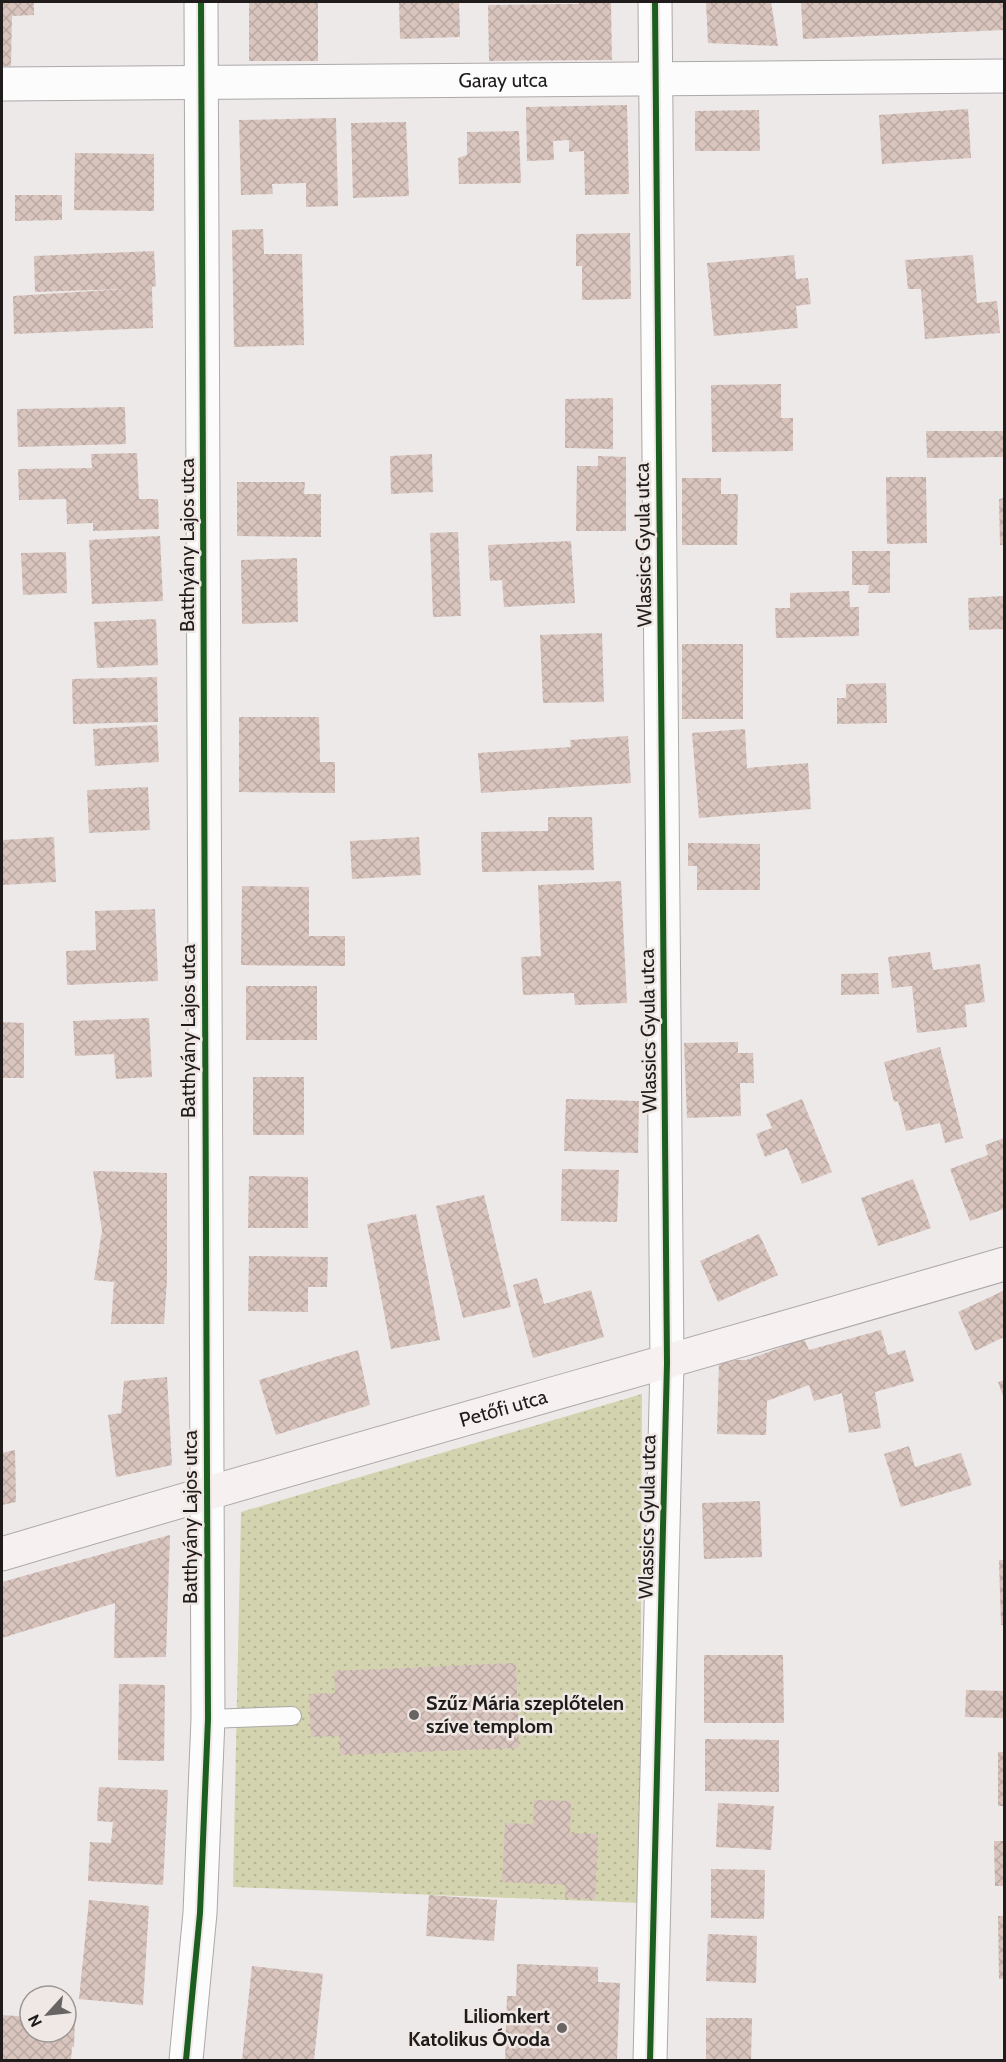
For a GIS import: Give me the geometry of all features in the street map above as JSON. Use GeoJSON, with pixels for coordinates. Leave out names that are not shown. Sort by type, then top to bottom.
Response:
{"type":"FeatureCollection","features":[{"type":"Feature","properties":{"kind":"main road","name":"Petőfi utca"},"geometry":{"type":"LineString","coordinates":[[2,1554],[206,1493],[667,1363],[1005,1264]]}},
{"type":"Feature","properties":{"kind":"street","name":"Batthyány Lajos utca"},"geometry":{"type":"LineString","coordinates":[[186,2061],[200,1913],[208,1719],[201,2]]}},
{"type":"Feature","properties":{"kind":"street","name":"Wlassics Gyula utca"},"geometry":{"type":"LineString","coordinates":[[650,2061],[667,1363],[655,2]]}},
{"type":"Feature","properties":{"kind":"street","name":"Garay utca"},"geometry":{"type":"LineString","coordinates":[[2,84],[1005,76]]}},
{"type":"Feature","properties":{"kind":"lane"},"geometry":{"type":"LineString","coordinates":[[208,1719],[292,1716]]}},
{"type":"Feature","properties":{"kind":"green space"},"geometry":{"type":"Polygon","coordinates":[[[642,1394],[640,1903],[233,1887],[241,1512],[642,1394]]]}},
{"type":"Feature","properties":{"kind":"building"},"geometry":{"type":"Polygon","coordinates":[[[2,2],[34,2],[34,15],[12,16],[11,66],[2,66],[2,2]]]}},
{"type":"Feature","properties":{"kind":"building"},"geometry":{"type":"Polygon","coordinates":[[[249,2],[318,2],[318,61],[249,61],[249,2]]]}},
{"type":"Feature","properties":{"kind":"building"},"geometry":{"type":"Polygon","coordinates":[[[399,2],[459,2],[460,37],[400,39],[399,2]]]}},
{"type":"Feature","properties":{"kind":"building"},"geometry":{"type":"Polygon","coordinates":[[[579,2],[611,2],[612,60],[489,61],[488,5],[579,4],[579,2]]]}},
{"type":"Feature","properties":{"kind":"building"},"geometry":{"type":"Polygon","coordinates":[[[706,2],[771,2],[778,46],[708,43],[706,2]]]}},
{"type":"Feature","properties":{"kind":"building"},"geometry":{"type":"Polygon","coordinates":[[[801,2],[1004,2],[1004,30],[803,39],[801,2]]]}},
{"type":"Feature","properties":{"kind":"building"},"geometry":{"type":"Polygon","coordinates":[[[627,105],[629,194],[585,195],[584,151],[569,152],[569,140],[553,141],[554,160],[527,161],[526,107],[627,105]]]}},
{"type":"Feature","properties":{"kind":"building"},"geometry":{"type":"Polygon","coordinates":[[[968,109],[971,158],[882,164],[879,115],[968,109]]]}},
{"type":"Feature","properties":{"kind":"building"},"geometry":{"type":"Polygon","coordinates":[[[759,110],[760,151],[695,151],[695,111],[759,110]]]}},
{"type":"Feature","properties":{"kind":"building"},"geometry":{"type":"Polygon","coordinates":[[[336,118],[338,206],[306,207],[306,183],[272,184],[273,194],[241,195],[239,120],[336,118]]]}},
{"type":"Feature","properties":{"kind":"building"},"geometry":{"type":"Polygon","coordinates":[[[406,122],[409,196],[353,198],[351,123],[406,122]]]}},
{"type":"Feature","properties":{"kind":"building"},"geometry":{"type":"Polygon","coordinates":[[[519,131],[521,183],[459,184],[458,158],[467,155],[467,132],[519,131]]]}},
{"type":"Feature","properties":{"kind":"building"},"geometry":{"type":"Polygon","coordinates":[[[75,153],[154,154],[154,211],[74,210],[75,153]]]}},
{"type":"Feature","properties":{"kind":"building"},"geometry":{"type":"Polygon","coordinates":[[[15,195],[62,195],[62,220],[15,221],[15,195]]]}},
{"type":"Feature","properties":{"kind":"building"},"geometry":{"type":"Polygon","coordinates":[[[263,229],[264,254],[302,254],[304,345],[234,347],[232,230],[263,229]]]}},
{"type":"Feature","properties":{"kind":"building"},"geometry":{"type":"Polygon","coordinates":[[[630,233],[631,299],[582,300],[582,266],[576,266],[576,234],[630,233]]]}},
{"type":"Feature","properties":{"kind":"building"},"geometry":{"type":"Polygon","coordinates":[[[154,251],[156,286],[152,287],[153,328],[14,334],[13,296],[126,289],[35,292],[34,256],[154,251]]]}},
{"type":"Feature","properties":{"kind":"building"},"geometry":{"type":"Polygon","coordinates":[[[794,255],[796,279],[808,278],[811,304],[796,306],[798,328],[714,336],[707,263],[794,255]]]}},
{"type":"Feature","properties":{"kind":"building"},"geometry":{"type":"Polygon","coordinates":[[[973,255],[977,303],[997,301],[1000,333],[925,339],[921,289],[908,289],[905,260],[973,255]]]}},
{"type":"Feature","properties":{"kind":"building"},"geometry":{"type":"Polygon","coordinates":[[[781,384],[781,418],[793,418],[793,451],[712,452],[711,385],[781,384]]]}},
{"type":"Feature","properties":{"kind":"building"},"geometry":{"type":"Polygon","coordinates":[[[613,398],[613,449],[565,448],[565,399],[613,398]]]}},
{"type":"Feature","properties":{"kind":"building"},"geometry":{"type":"Polygon","coordinates":[[[125,407],[126,444],[18,447],[17,409],[125,407]]]}},
{"type":"Feature","properties":{"kind":"building"},"geometry":{"type":"Polygon","coordinates":[[[926,431],[1004,431],[1004,457],[927,458],[926,431]]]}},
{"type":"Feature","properties":{"kind":"building"},"geometry":{"type":"Polygon","coordinates":[[[137,453],[139,499],[158,499],[159,529],[93,531],[93,523],[67,524],[66,499],[19,500],[18,469],[92,468],[91,454],[137,453]]]}},
{"type":"Feature","properties":{"kind":"building"},"geometry":{"type":"Polygon","coordinates":[[[432,454],[433,492],[391,494],[390,456],[432,454]]]}},
{"type":"Feature","properties":{"kind":"building"},"geometry":{"type":"Polygon","coordinates":[[[598,456],[626,457],[626,531],[576,531],[577,466],[598,466],[598,456]]]}},
{"type":"Feature","properties":{"kind":"building"},"geometry":{"type":"Polygon","coordinates":[[[886,477],[926,477],[927,543],[887,544],[886,477]]]}},
{"type":"Feature","properties":{"kind":"building"},"geometry":{"type":"Polygon","coordinates":[[[682,478],[721,478],[721,494],[738,494],[737,545],[682,545],[682,478]]]}},
{"type":"Feature","properties":{"kind":"building"},"geometry":{"type":"Polygon","coordinates":[[[237,482],[305,482],[304,494],[321,494],[321,537],[237,536],[237,482]]]}},
{"type":"Feature","properties":{"kind":"building"},"geometry":{"type":"Polygon","coordinates":[[[1004,498],[1004,545],[1000,545],[999,499],[1004,498]]]}},
{"type":"Feature","properties":{"kind":"building"},"geometry":{"type":"Polygon","coordinates":[[[458,532],[461,616],[433,617],[430,533],[458,532]]]}},
{"type":"Feature","properties":{"kind":"building"},"geometry":{"type":"Polygon","coordinates":[[[160,536],[163,601],[92,604],[89,540],[160,536]]]}},
{"type":"Feature","properties":{"kind":"building"},"geometry":{"type":"Polygon","coordinates":[[[571,541],[575,603],[504,607],[502,580],[490,581],[488,545],[571,541]]]}},
{"type":"Feature","properties":{"kind":"building"},"geometry":{"type":"Polygon","coordinates":[[[852,551],[890,551],[890,593],[868,593],[869,585],[852,585],[852,551]]]}},
{"type":"Feature","properties":{"kind":"building"},"geometry":{"type":"Polygon","coordinates":[[[66,552],[67,593],[23,595],[21,553],[66,552]]]}},
{"type":"Feature","properties":{"kind":"building"},"geometry":{"type":"Polygon","coordinates":[[[297,558],[298,622],[242,624],[241,560],[297,558]]]}},
{"type":"Feature","properties":{"kind":"building"},"geometry":{"type":"Polygon","coordinates":[[[849,591],[850,607],[859,607],[859,636],[776,638],[775,608],[790,608],[790,593],[849,591]]]}},
{"type":"Feature","properties":{"kind":"building"},"geometry":{"type":"Polygon","coordinates":[[[1004,596],[1004,629],[969,630],[968,598],[1004,596]]]}},
{"type":"Feature","properties":{"kind":"building"},"geometry":{"type":"Polygon","coordinates":[[[156,619],[158,665],[97,668],[94,622],[156,619]]]}},
{"type":"Feature","properties":{"kind":"building"},"geometry":{"type":"Polygon","coordinates":[[[602,633],[604,702],[543,703],[540,635],[602,633]]]}},
{"type":"Feature","properties":{"kind":"building"},"geometry":{"type":"Polygon","coordinates":[[[682,644],[743,644],[743,719],[682,719],[682,644]]]}},
{"type":"Feature","properties":{"kind":"building"},"geometry":{"type":"Polygon","coordinates":[[[157,677],[158,722],[73,724],[72,679],[157,677]]]}},
{"type":"Feature","properties":{"kind":"building"},"geometry":{"type":"Polygon","coordinates":[[[886,683],[887,723],[837,724],[837,698],[846,698],[846,684],[886,683]]]}},
{"type":"Feature","properties":{"kind":"building"},"geometry":{"type":"Polygon","coordinates":[[[239,717],[319,717],[320,762],[335,762],[335,793],[239,792],[239,717]]]}},
{"type":"Feature","properties":{"kind":"building"},"geometry":{"type":"Polygon","coordinates":[[[157,725],[159,762],[95,766],[93,729],[157,725]]]}},
{"type":"Feature","properties":{"kind":"building"},"geometry":{"type":"Polygon","coordinates":[[[745,729],[747,768],[808,763],[811,809],[699,818],[692,733],[745,729]]]}},
{"type":"Feature","properties":{"kind":"building"},"geometry":{"type":"Polygon","coordinates":[[[628,736],[631,783],[481,793],[478,753],[571,747],[570,740],[628,736]]]}},
{"type":"Feature","properties":{"kind":"building"},"geometry":{"type":"Polygon","coordinates":[[[148,787],[150,830],[89,833],[87,790],[148,787]]]}},
{"type":"Feature","properties":{"kind":"building"},"geometry":{"type":"Polygon","coordinates":[[[548,817],[592,817],[594,870],[482,872],[481,832],[548,831],[548,817]]]}},
{"type":"Feature","properties":{"kind":"building"},"geometry":{"type":"Polygon","coordinates":[[[54,837],[56,882],[2,885],[2,840],[54,837]]]}},
{"type":"Feature","properties":{"kind":"building"},"geometry":{"type":"Polygon","coordinates":[[[419,837],[421,875],[352,879],[350,841],[419,837]]]}},
{"type":"Feature","properties":{"kind":"building"},"geometry":{"type":"Polygon","coordinates":[[[688,843],[760,844],[760,890],[697,890],[697,866],[688,866],[688,843]]]}},
{"type":"Feature","properties":{"kind":"building"},"geometry":{"type":"Polygon","coordinates":[[[621,881],[627,1003],[575,1005],[574,993],[523,995],[521,957],[541,956],[538,885],[621,881]]]}},
{"type":"Feature","properties":{"kind":"building"},"geometry":{"type":"Polygon","coordinates":[[[242,886],[309,887],[309,936],[345,936],[345,966],[241,965],[242,886]]]}},
{"type":"Feature","properties":{"kind":"building"},"geometry":{"type":"Polygon","coordinates":[[[155,909],[158,981],[67,985],[66,951],[96,950],[95,911],[155,909]]]}},
{"type":"Feature","properties":{"kind":"building"},"geometry":{"type":"Polygon","coordinates":[[[930,952],[933,970],[980,964],[985,1002],[965,1005],[967,1027],[917,1033],[912,986],[892,988],[888,957],[930,952]]]}},
{"type":"Feature","properties":{"kind":"building"},"geometry":{"type":"Polygon","coordinates":[[[878,973],[879,994],[841,995],[841,974],[878,973]]]}},
{"type":"Feature","properties":{"kind":"building"},"geometry":{"type":"Polygon","coordinates":[[[246,986],[317,986],[317,1040],[246,1040],[246,986]]]}},
{"type":"Feature","properties":{"kind":"building"},"geometry":{"type":"Polygon","coordinates":[[[149,1018],[152,1077],[116,1079],[114,1054],[75,1056],[73,1021],[149,1018]]]}},
{"type":"Feature","properties":{"kind":"building"},"geometry":{"type":"Polygon","coordinates":[[[2,1022],[24,1023],[24,1078],[2,1078],[2,1022]]]}},
{"type":"Feature","properties":{"kind":"building"},"geometry":{"type":"Polygon","coordinates":[[[738,1042],[738,1053],[753,1053],[754,1083],[740,1083],[741,1116],[687,1118],[684,1043],[738,1042]]]}},
{"type":"Feature","properties":{"kind":"building"},"geometry":{"type":"Polygon","coordinates":[[[940,1047],[963,1138],[945,1143],[940,1123],[906,1131],[898,1101],[894,1102],[884,1062],[940,1047]]]}},
{"type":"Feature","properties":{"kind":"building"},"geometry":{"type":"Polygon","coordinates":[[[253,1077],[304,1077],[304,1135],[253,1135],[253,1077]]]}},
{"type":"Feature","properties":{"kind":"building"},"geometry":{"type":"Polygon","coordinates":[[[566,1099],[639,1101],[638,1153],[564,1151],[566,1099]]]}},
{"type":"Feature","properties":{"kind":"building"},"geometry":{"type":"Polygon","coordinates":[[[802,1099],[832,1172],[802,1184],[787,1148],[765,1157],[756,1134],[772,1128],[766,1114],[802,1099]]]}},
{"type":"Feature","properties":{"kind":"building"},"geometry":{"type":"Polygon","coordinates":[[[1004,1138],[1004,1209],[970,1221],[950,1169],[988,1155],[985,1145],[1004,1138]]]}},
{"type":"Feature","properties":{"kind":"building"},"geometry":{"type":"Polygon","coordinates":[[[562,1169],[619,1170],[617,1222],[561,1221],[562,1169]]]}},
{"type":"Feature","properties":{"kind":"building"},"geometry":{"type":"Polygon","coordinates":[[[93,1171],[167,1173],[167,1280],[164,1324],[111,1324],[114,1282],[94,1280],[102,1231],[93,1171]]]}},
{"type":"Feature","properties":{"kind":"building"},"geometry":{"type":"Polygon","coordinates":[[[249,1176],[308,1177],[308,1228],[248,1228],[249,1176]]]}},
{"type":"Feature","properties":{"kind":"building"},"geometry":{"type":"Polygon","coordinates":[[[913,1179],[931,1228],[878,1246],[861,1198],[913,1179]]]}},
{"type":"Feature","properties":{"kind":"building"},"geometry":{"type":"Polygon","coordinates":[[[484,1195],[511,1307],[463,1318],[436,1206],[484,1195]]]}},
{"type":"Feature","properties":{"kind":"building"},"geometry":{"type":"Polygon","coordinates":[[[416,1214],[440,1340],[391,1349],[367,1224],[416,1214]]]}},
{"type":"Feature","properties":{"kind":"building"},"geometry":{"type":"Polygon","coordinates":[[[759,1234],[778,1275],[718,1302],[700,1261],[759,1234]]]}},
{"type":"Feature","properties":{"kind":"building"},"geometry":{"type":"Polygon","coordinates":[[[249,1256],[328,1257],[327,1287],[308,1287],[308,1312],[248,1311],[249,1256]]]}},
{"type":"Feature","properties":{"kind":"building"},"geometry":{"type":"Polygon","coordinates":[[[537,1278],[544,1304],[591,1290],[604,1337],[533,1358],[513,1285],[537,1278]]]}},
{"type":"Feature","properties":{"kind":"building"},"geometry":{"type":"Polygon","coordinates":[[[1003,1291],[1004,1337],[975,1351],[958,1312],[1003,1291]]]}},
{"type":"Feature","properties":{"kind":"building"},"geometry":{"type":"Polygon","coordinates":[[[881,1330],[888,1355],[905,1350],[914,1381],[875,1392],[881,1428],[849,1433],[842,1393],[814,1401],[809,1385],[767,1401],[766,1435],[717,1434],[719,1360],[746,1360],[804,1339],[809,1350],[881,1330]]]}},
{"type":"Feature","properties":{"kind":"building"},"geometry":{"type":"Polygon","coordinates":[[[358,1350],[370,1405],[276,1435],[259,1380],[358,1350]]]}},
{"type":"Feature","properties":{"kind":"building"},"geometry":{"type":"Polygon","coordinates":[[[167,1377],[172,1465],[116,1477],[108,1415],[121,1413],[124,1381],[167,1377]]]}},
{"type":"Feature","properties":{"kind":"building"},"geometry":{"type":"Polygon","coordinates":[[[1004,1380],[1004,1399],[998,1382],[1004,1380]]]}},
{"type":"Feature","properties":{"kind":"building"},"geometry":{"type":"Polygon","coordinates":[[[909,1446],[915,1467],[961,1453],[972,1485],[901,1507],[884,1454],[909,1446]]]}},
{"type":"Feature","properties":{"kind":"building"},"geometry":{"type":"Polygon","coordinates":[[[15,1450],[16,1502],[2,1505],[2,1453],[15,1450]]]}},
{"type":"Feature","properties":{"kind":"building"},"geometry":{"type":"Polygon","coordinates":[[[760,1501],[762,1557],[704,1559],[702,1503],[760,1501]]]}},
{"type":"Feature","properties":{"kind":"building"},"geometry":{"type":"Polygon","coordinates":[[[170,1535],[166,1657],[114,1658],[115,1603],[2,1638],[2,1582],[170,1535]]]}},
{"type":"Feature","properties":{"kind":"building"},"geometry":{"type":"Polygon","coordinates":[[[999,1560],[1004,1560],[1004,1625],[1001,1625],[999,1560]]]}},
{"type":"Feature","properties":{"kind":"building"},"geometry":{"type":"Polygon","coordinates":[[[704,1655],[783,1655],[784,1723],[704,1723],[704,1655]]]}},
{"type":"Feature","properties":{"kind":"building","name":"Szűz Mária szeplőtelen szíve templom"},"geometry":{"type":"Polygon","coordinates":[[[516,1663],[519,1748],[340,1755],[339,1736],[311,1737],[309,1694],[335,1693],[334,1671],[516,1663]]]}},
{"type":"Feature","properties":{"kind":"building"},"geometry":{"type":"Polygon","coordinates":[[[119,1684],[165,1685],[164,1761],[118,1760],[119,1684]]]}},
{"type":"Feature","properties":{"kind":"building"},"geometry":{"type":"Polygon","coordinates":[[[966,1690],[1004,1691],[1004,1718],[965,1717],[966,1690]]]}},
{"type":"Feature","properties":{"kind":"building"},"geometry":{"type":"Polygon","coordinates":[[[705,1739],[779,1740],[779,1792],[705,1791],[705,1739]]]}},
{"type":"Feature","properties":{"kind":"building"},"geometry":{"type":"Polygon","coordinates":[[[998,1752],[1004,1752],[1004,1806],[998,1806],[998,1752]]]}},
{"type":"Feature","properties":{"kind":"building"},"geometry":{"type":"Polygon","coordinates":[[[99,1787],[168,1790],[163,1885],[88,1881],[90,1842],[111,1843],[113,1822],[97,1821],[99,1787]]]}},
{"type":"Feature","properties":{"kind":"building"},"geometry":{"type":"Polygon","coordinates":[[[534,1800],[571,1801],[570,1833],[598,1834],[595,1899],[565,1898],[565,1885],[502,1882],[505,1823],[533,1824],[534,1800]]]}},
{"type":"Feature","properties":{"kind":"building"},"geometry":{"type":"Polygon","coordinates":[[[718,1803],[774,1806],[771,1850],[716,1847],[718,1803]]]}},
{"type":"Feature","properties":{"kind":"building"},"geometry":{"type":"Polygon","coordinates":[[[994,1841],[1004,1841],[1004,1886],[995,1886],[994,1841]]]}},
{"type":"Feature","properties":{"kind":"building"},"geometry":{"type":"Polygon","coordinates":[[[711,1869],[765,1870],[764,1919],[711,1918],[711,1869]]]}},
{"type":"Feature","properties":{"kind":"building"},"geometry":{"type":"Polygon","coordinates":[[[429,1895],[497,1900],[494,1941],[426,1936],[429,1895]]]}},
{"type":"Feature","properties":{"kind":"building"},"geometry":{"type":"Polygon","coordinates":[[[89,1900],[149,1906],[143,2005],[79,1999],[89,1900]]]}},
{"type":"Feature","properties":{"kind":"building"},"geometry":{"type":"Polygon","coordinates":[[[998,1916],[1004,1916],[1004,1979],[999,1979],[998,1916]]]}},
{"type":"Feature","properties":{"kind":"building"},"geometry":{"type":"Polygon","coordinates":[[[708,1934],[757,1936],[756,1983],[706,1981],[708,1934]]]}},
{"type":"Feature","properties":{"kind":"building","name":"Liliomkert Katolikus Óvoda"},"geometry":{"type":"Polygon","coordinates":[[[517,1964],[598,1967],[598,1982],[620,1983],[617,2060],[505,2060],[507,1996],[516,1996],[517,1964]]]}},
{"type":"Feature","properties":{"kind":"building"},"geometry":{"type":"Polygon","coordinates":[[[252,1966],[323,1974],[314,2060],[242,2060],[252,1966]]]}},
{"type":"Feature","properties":{"kind":"building"},"geometry":{"type":"Polygon","coordinates":[[[2,2015],[18,2016],[18,2044],[74,2044],[71,2060],[2,2060],[2,2015]]]}},
{"type":"Feature","properties":{"kind":"building"},"geometry":{"type":"Polygon","coordinates":[[[706,2018],[752,2018],[751,2060],[706,2060],[706,2018]]]}},
{"type":"Feature","properties":{"kind":"cycle path"},"geometry":{"type":"LineString","coordinates":[[186,2060],[200,1913],[208,1719],[201,2]]}},
{"type":"Feature","properties":{"kind":"cycle path"},"geometry":{"type":"LineString","coordinates":[[650,2060],[667,1363],[655,2]]}},
{"type":"Feature","properties":{"kind":"place","name":"Szűz Mária szeplőtelen szíve templom"},"geometry":{"type":"Point","coordinates":[414,1715]}},
{"type":"Feature","properties":{"kind":"place","name":"Liliomkert Katolikus Óvoda"},"geometry":{"type":"Point","coordinates":[562,2028]}}]}
